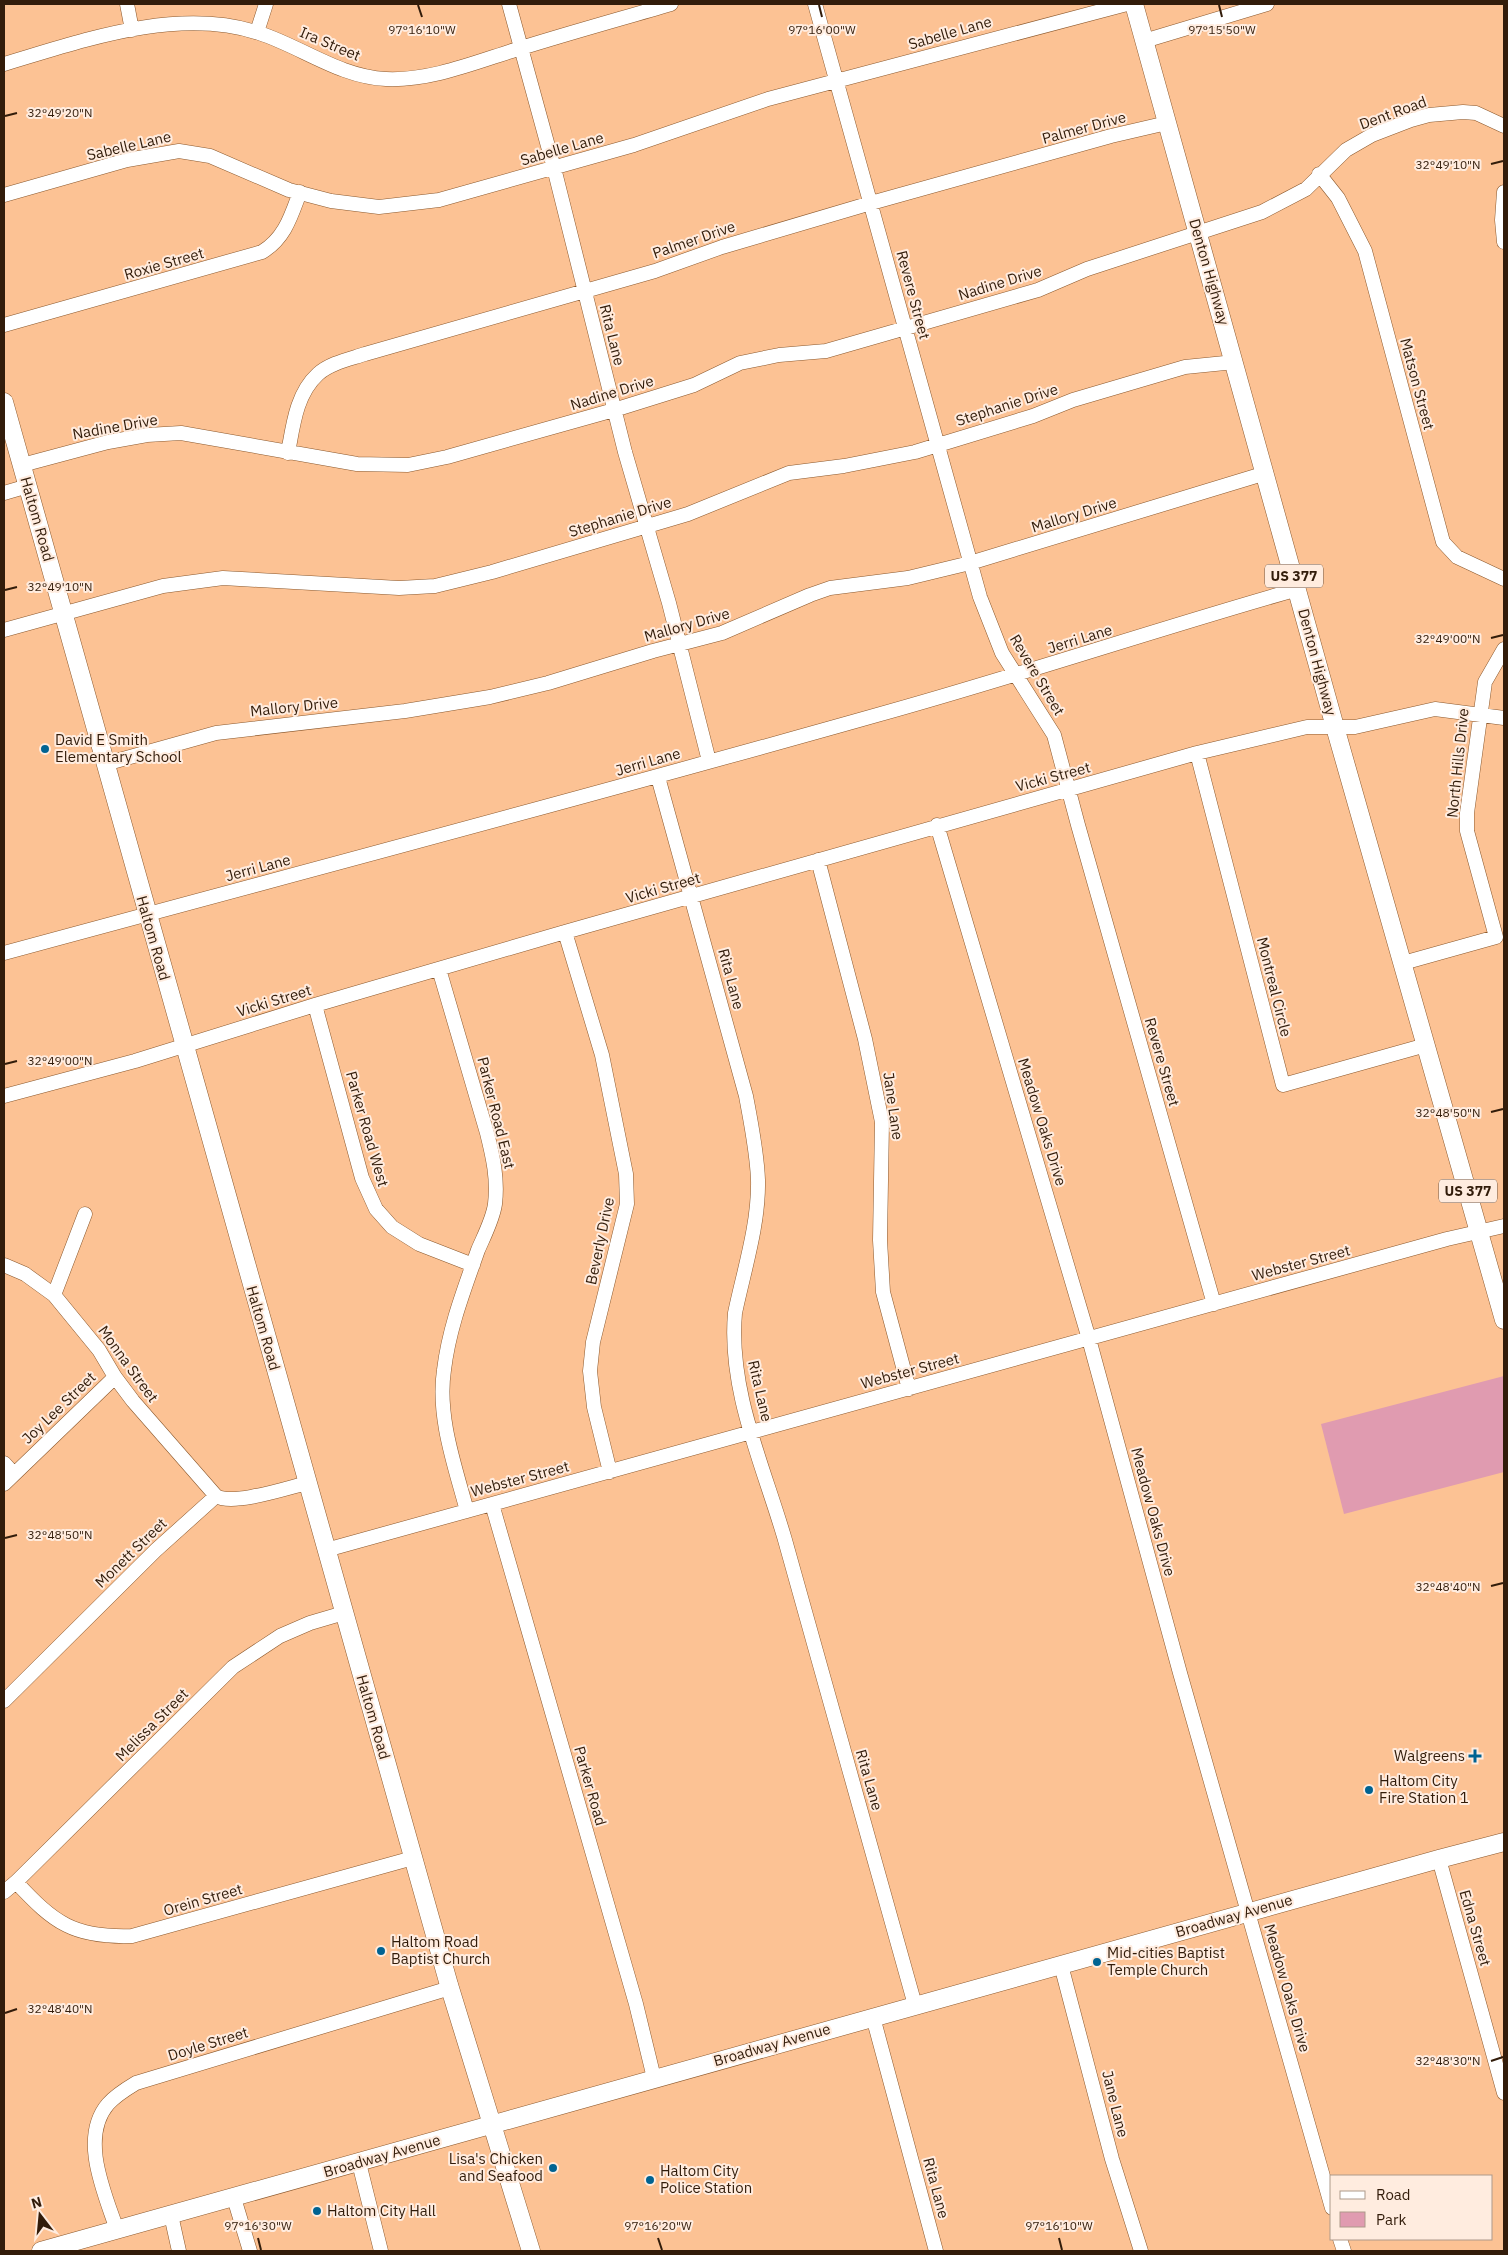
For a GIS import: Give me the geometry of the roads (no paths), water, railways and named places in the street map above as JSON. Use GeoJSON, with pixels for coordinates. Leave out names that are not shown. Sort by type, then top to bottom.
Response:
{"type":"FeatureCollection","features":[{"type":"Feature","properties":{"kind":"main road","name":"Denton Highway"},"geometry":{"type":"LineString","coordinates":[[1134,4],[1266,473],[1335,727],[1504,1320]]}},
{"type":"Feature","properties":{"kind":"main road","name":"Haltom Road"},"geometry":{"type":"LineString","coordinates":[[4,402],[106,764],[146,915],[450,1988],[531,2251]]}},
{"type":"Feature","properties":{"kind":"main road","name":"Broadway Avenue"},"geometry":{"type":"LineString","coordinates":[[41,2251],[915,2005],[1504,1842]]}},
{"type":"Feature","properties":{"kind":"street"},"geometry":{"type":"LineString","coordinates":[[127,4],[132,30]]}},
{"type":"Feature","properties":{"kind":"street"},"geometry":{"type":"LineString","coordinates":[[257,32],[266,4]]}},
{"type":"Feature","properties":{"kind":"street","name":"Rita Lane"},"geometry":{"type":"LineString","coordinates":[[509,4],[554,168],[614,410],[680,644],[710,761]]}},
{"type":"Feature","properties":{"kind":"street","name":"Ira Street"},"geometry":{"type":"LineString","coordinates":[[4,64],[92,38],[132,30],[196,24],[220,25],[257,32],[279,40],[333,66],[362,76],[386,79],[408,78],[453,69],[671,4]]}},
{"type":"Feature","properties":{"kind":"street","name":"Revere Street"},"geometry":{"type":"LineString","coordinates":[[815,4],[980,597],[1002,653],[1054,735],[1214,1304]]}},
{"type":"Feature","properties":{"kind":"street","name":"Sabelle Lane"},"geometry":{"type":"LineString","coordinates":[[4,195],[127,160],[179,151],[210,156],[300,192],[331,201],[379,207],[406,206],[438,200],[554,168],[684,129],[768,99],[837,82],[1029,28],[1127,4]]}},
{"type":"Feature","properties":{"kind":"street"},"geometry":{"type":"LineString","coordinates":[[1144,41],[1266,4]]}},
{"type":"Feature","properties":{"kind":"street","name":"Dent Road"},"geometry":{"type":"LineString","coordinates":[[1198,234],[1262,212],[1306,188],[1346,150],[1372,135],[1429,115],[1463,112],[1476,114],[1504,126]]}},
{"type":"Feature","properties":{"kind":"street","name":"Palmer Drive"},"geometry":{"type":"LineString","coordinates":[[288,453],[300,401],[319,373],[333,365],[365,354],[655,271],[722,247],[871,203],[1111,136],[1167,123]]}},
{"type":"Feature","properties":{"kind":"street","name":"Matson Street"},"geometry":{"type":"LineString","coordinates":[[1319,174],[1338,198],[1365,251],[1443,542],[1457,557],[1504,579]]}},
{"type":"Feature","properties":{"kind":"street","name":"Roxie Street"},"geometry":{"type":"LineString","coordinates":[[4,325],[262,252],[272,246],[284,232],[300,192]]}},
{"type":"Feature","properties":{"kind":"street"},"geometry":{"type":"LineString","coordinates":[[1504,192],[1502,220],[1504,242]]}},
{"type":"Feature","properties":{"kind":"street","name":"Nadine Drive"},"geometry":{"type":"LineString","coordinates":[[22,465],[108,442],[146,435],[181,434],[226,440],[288,453],[357,464],[408,464],[447,457],[614,410],[694,385],[740,363],[779,355],[826,351],[1038,290],[1087,269],[1198,234]]}},
{"type":"Feature","properties":{"kind":"street","name":"Stephanie Drive"},"geometry":{"type":"LineString","coordinates":[[4,630],[163,586],[223,578],[399,588],[435,586],[492,572],[646,526],[720,502],[789,473],[880,460],[937,445],[1185,367],[1235,362]]}},
{"type":"Feature","properties":{"kind":"street","name":"Mallory Drive"},"geometry":{"type":"LineString","coordinates":[[106,764],[216,733],[405,711],[490,697],[548,683],[722,633],[830,588],[908,578],[970,563],[1266,473]]}},
{"type":"Feature","properties":{"kind":"street"},"geometry":{"type":"LineString","coordinates":[[4,493],[28,486]]}},
{"type":"Feature","properties":{"kind":"street","name":"Jerri Lane"},"geometry":{"type":"LineString","coordinates":[[4,953],[658,777],[1016,675],[1298,589]]}},
{"type":"Feature","properties":{"kind":"street","name":"North Hills Drive"},"geometry":{"type":"LineString","coordinates":[[1403,963],[1496,937],[1467,831],[1467,813],[1479,714],[1485,682],[1504,649]]}},
{"type":"Feature","properties":{"kind":"street","name":"Vicki Street"},"geometry":{"type":"LineString","coordinates":[[4,1096],[184,1046],[315,1005],[565,932],[1198,753],[1308,727],[1355,727],[1435,709],[1504,718]]}},
{"type":"Feature","properties":{"kind":"street","name":"Montreal Circle"},"geometry":{"type":"LineString","coordinates":[[1198,753],[1282,1085],[1426,1045]]}},
{"type":"Feature","properties":{"kind":"street","name":"Rita Lane"},"geometry":{"type":"LineString","coordinates":[[658,777],[746,1096],[758,1180],[757,1210],[734,1313],[733,1329],[737,1378],[782,1531],[915,2005]]}},
{"type":"Feature","properties":{"kind":"street","name":"Meadow Oaks Drive"},"geometry":{"type":"LineString","coordinates":[[937,826],[1089,1339],[1180,1673],[1330,2201]]}},
{"type":"Feature","properties":{"kind":"street","name":"Jane Lane"},"geometry":{"type":"LineString","coordinates":[[818,860],[865,1039],[882,1122],[880,1240],[883,1292],[909,1388]]}},
{"type":"Feature","properties":{"kind":"street","name":"Beverly Drive"},"geometry":{"type":"LineString","coordinates":[[565,932],[602,1055],[626,1174],[627,1204],[593,1342],[590,1371],[594,1407],[610,1472]]}},
{"type":"Feature","properties":{"kind":"street","name":"Parker Road East"},"geometry":{"type":"LineString","coordinates":[[439,970],[494,1158],[496,1184],[494,1206],[473,1265]]}},
{"type":"Feature","properties":{"kind":"street","name":"Parker Road West"},"geometry":{"type":"LineString","coordinates":[[315,1005],[362,1178],[376,1209],[392,1227],[419,1244],[473,1265]]}},
{"type":"Feature","properties":{"kind":"street"},"geometry":{"type":"LineString","coordinates":[[54,1295],[85,1214]]}},
{"type":"Feature","properties":{"kind":"street","name":"Webster Street"},"geometry":{"type":"LineString","coordinates":[[326,1550],[1214,1304],[1504,1226]]}},
{"type":"Feature","properties":{"kind":"street","name":"Monna Street"},"geometry":{"type":"LineString","coordinates":[[4,1265],[25,1274],[54,1295],[99,1350],[115,1377],[216,1496]]}},
{"type":"Feature","properties":{"kind":"street"},"geometry":{"type":"LineString","coordinates":[[467,1511],[448,1437],[443,1402],[443,1372],[452,1325],[473,1265]]}},
{"type":"Feature","properties":{"kind":"street","name":"Joy Lee Street"},"geometry":{"type":"LineString","coordinates":[[4,1484],[115,1377]]}},
{"type":"Feature","properties":{"kind":"street"},"geometry":{"type":"LineString","coordinates":[[4,1463],[14,1474]]}},
{"type":"Feature","properties":{"kind":"street"},"geometry":{"type":"LineString","coordinates":[[216,1496],[225,1499],[253,1496],[307,1483]]}},
{"type":"Feature","properties":{"kind":"street","name":"Monett Street"},"geometry":{"type":"LineString","coordinates":[[4,1701],[156,1550],[216,1496]]}},
{"type":"Feature","properties":{"kind":"street","name":"Parker Road"},"geometry":{"type":"LineString","coordinates":[[492,1504],[636,2004],[654,2078]]}},
{"type":"Feature","properties":{"kind":"street","name":"Melissa Street"},"geometry":{"type":"LineString","coordinates":[[4,1892],[233,1667],[280,1636],[344,1613]]}},
{"type":"Feature","properties":{"kind":"street","name":"Orein Street"},"geometry":{"type":"LineString","coordinates":[[16,1882],[39,1907],[64,1926],[113,1937],[132,1936],[413,1858]]}},
{"type":"Feature","properties":{"kind":"street","name":"Edna Street"},"geometry":{"type":"LineString","coordinates":[[1439,1859],[1504,2093]]}},
{"type":"Feature","properties":{"kind":"street","name":"Jane Lane"},"geometry":{"type":"LineString","coordinates":[[1060,1965],[1112,2159],[1141,2251]]}},
{"type":"Feature","properties":{"kind":"street","name":"Doyle Street"},"geometry":{"type":"LineString","coordinates":[[117,2230],[94,2162],[99,2121],[106,2106],[116,2096],[136,2083],[450,1988]]}},
{"type":"Feature","properties":{"kind":"street","name":"Rita Lane"},"geometry":{"type":"LineString","coordinates":[[873,2017],[936,2251]]}},
{"type":"Feature","properties":{"kind":"street"},"geometry":{"type":"LineString","coordinates":[[359,2163],[382,2251]]}},
{"type":"Feature","properties":{"kind":"street"},"geometry":{"type":"LineString","coordinates":[[234,2198],[250,2251]]}},
{"type":"Feature","properties":{"kind":"street"},"geometry":{"type":"LineString","coordinates":[[171,2215],[179,2251]]}},
{"type":"Feature","properties":{"kind":"place","name":"David E Smith Elementary School"},"geometry":{"type":"Point","coordinates":[45,749]}},
{"type":"Feature","properties":{"kind":"place","name":"Walgreens"},"geometry":{"type":"Point","coordinates":[1475,1756]}},
{"type":"Feature","properties":{"kind":"place","name":"Haltom City Fire Station 1"},"geometry":{"type":"Point","coordinates":[1369,1790]}},
{"type":"Feature","properties":{"kind":"place","name":"Haltom Road Baptist Church"},"geometry":{"type":"Point","coordinates":[381,1951]}},
{"type":"Feature","properties":{"kind":"place","name":"Mid-cities Baptist Temple Church"},"geometry":{"type":"Point","coordinates":[1097,1962]}},
{"type":"Feature","properties":{"kind":"place","name":"Lisa's Chicken and Seafood"},"geometry":{"type":"Point","coordinates":[553,2168]}},
{"type":"Feature","properties":{"kind":"place","name":"Haltom City Police Station"},"geometry":{"type":"Point","coordinates":[650,2180]}},
{"type":"Feature","properties":{"kind":"place","name":"Haltom City Hall"},"geometry":{"type":"Point","coordinates":[317,2211]}}]}
